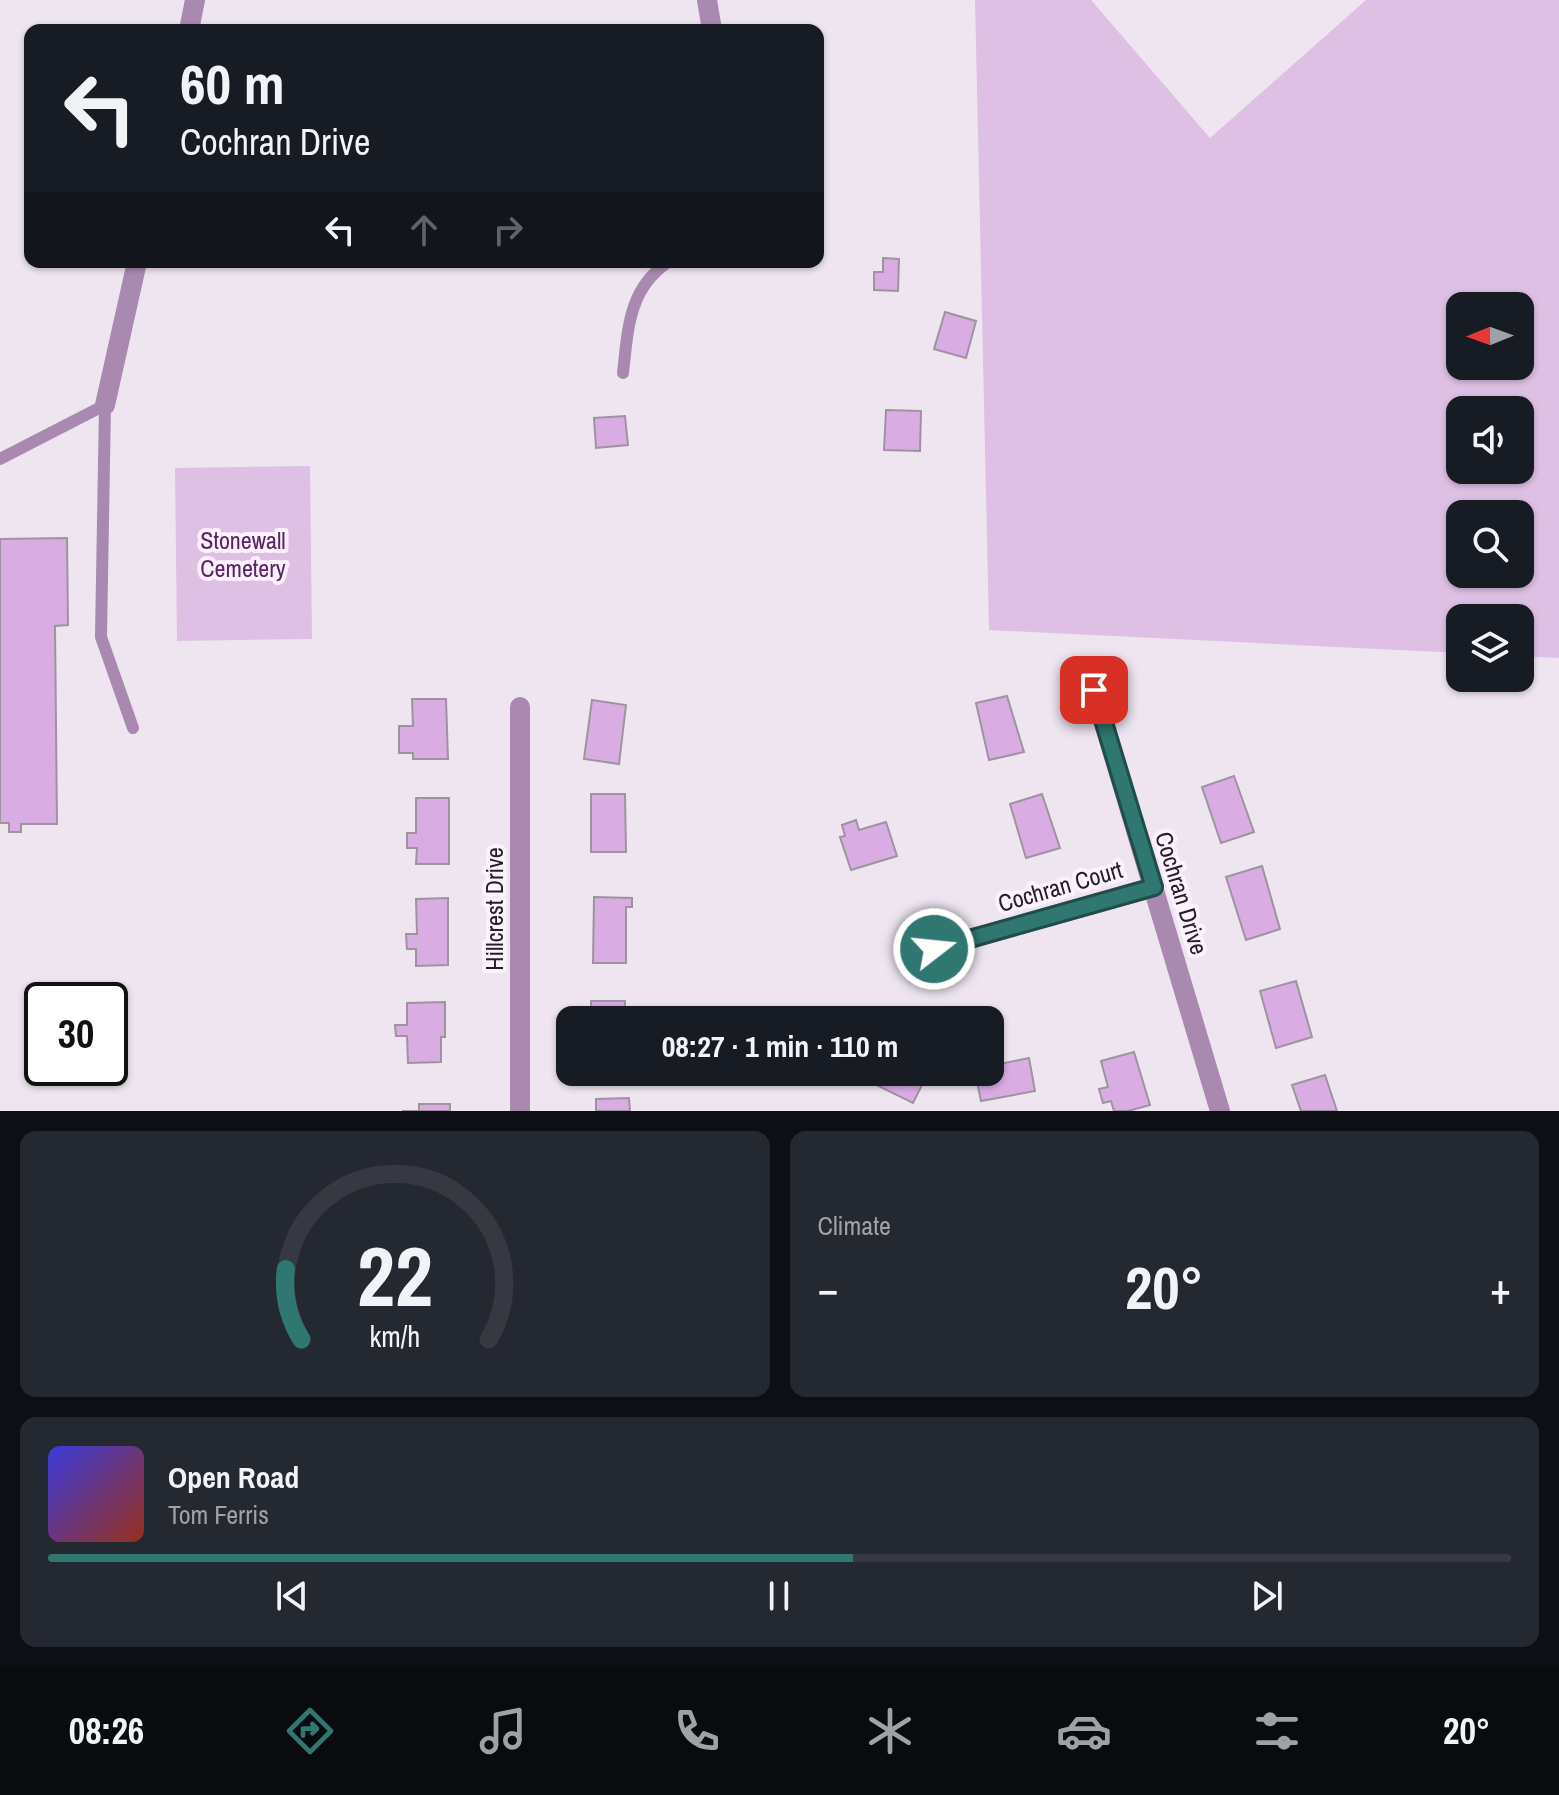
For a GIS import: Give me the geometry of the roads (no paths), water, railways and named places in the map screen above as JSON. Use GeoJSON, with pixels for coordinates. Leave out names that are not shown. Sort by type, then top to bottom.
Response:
{"type":"FeatureCollection","features":[{"type":"Feature","properties":{"kind":"street"},"geometry":{"type":"LineString","coordinates":[[190,24],[195,0]]}},
{"type":"Feature","properties":{"kind":"street"},"geometry":{"type":"LineString","coordinates":[[707,0],[711,24]]}},
{"type":"Feature","properties":{"kind":"street"},"geometry":{"type":"LineString","coordinates":[[105,405],[136,268]]}},
{"type":"Feature","properties":{"kind":"street","name":"Cochran Drive"},"geometry":{"type":"LineString","coordinates":[[1094,690],[1220,1111]]}},
{"type":"Feature","properties":{"kind":"street","name":"Hillcrest Drive"},"geometry":{"type":"LineString","coordinates":[[520,707],[520,1111]]}},
{"type":"Feature","properties":{"kind":"street","name":"Cochran Court"},"geometry":{"type":"LineString","coordinates":[[934,949],[1154,887]]}},
{"type":"Feature","properties":{"kind":"lane"},"geometry":{"type":"LineString","coordinates":[[623,373],[631,308],[659,268]]}},
{"type":"Feature","properties":{"kind":"lane"},"geometry":{"type":"LineString","coordinates":[[0,459],[105,405],[101,637],[133,728]]}},
{"type":"Feature","properties":{"kind":"park label","name":"Stonewall Cemetery"},"geometry":{"type":"Point","coordinates":[243,554]}}]}
